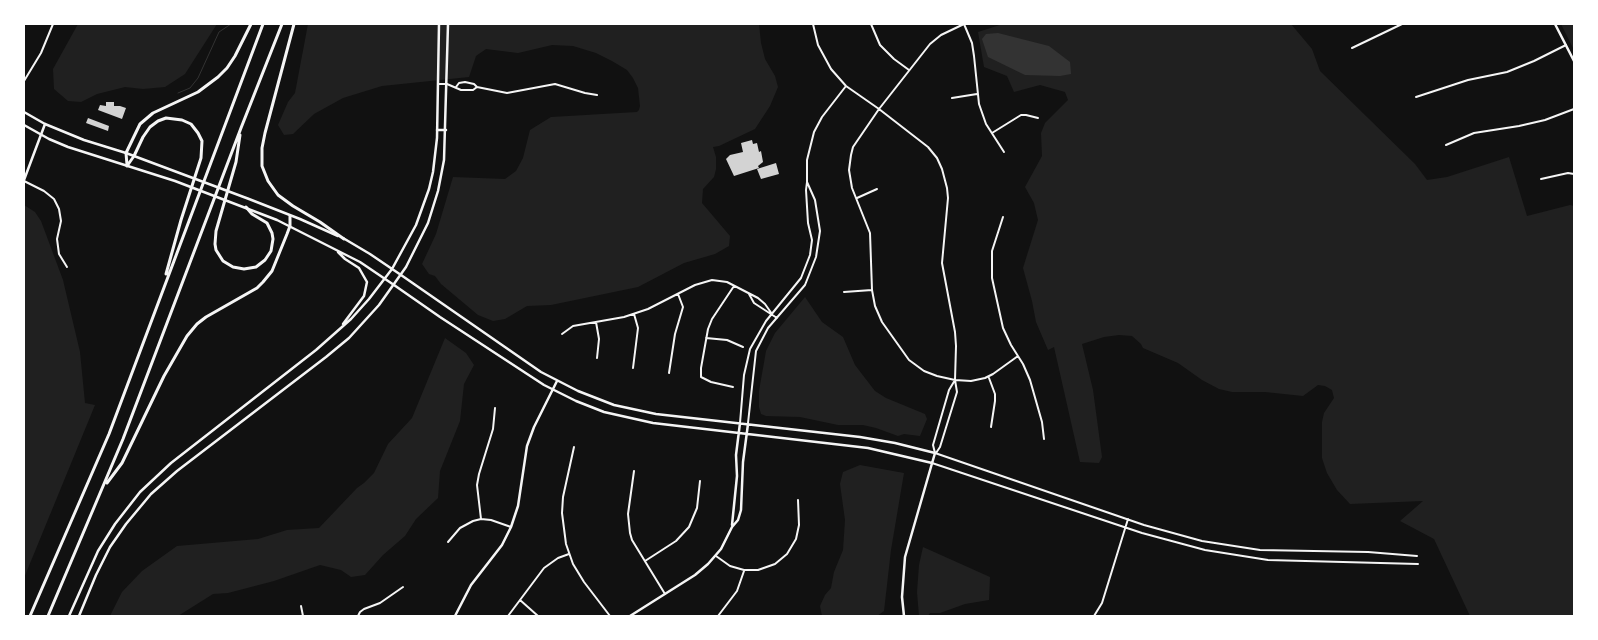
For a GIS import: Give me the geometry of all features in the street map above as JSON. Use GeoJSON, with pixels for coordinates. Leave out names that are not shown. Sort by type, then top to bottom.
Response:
{"type":"FeatureCollection","features":[{"type":"Feature","properties":{"kind":"highway"},"geometry":{"type":"LineString","coordinates":[[127,166],[126,153],[136,129],[153,113],[198,92],[228,68],[251,24]]}},
{"type":"Feature","properties":{"kind":"highway"},"geometry":{"type":"LineString","coordinates":[[30,616],[106,442],[263,24]]}},
{"type":"Feature","properties":{"kind":"highway"},"geometry":{"type":"LineString","coordinates":[[48,616],[104,487],[282,24]]}},
{"type":"Feature","properties":{"kind":"highway"},"geometry":{"type":"LineString","coordinates":[[294,24],[265,133],[262,148],[262,166],[268,181],[278,194],[344,239]]}},
{"type":"Feature","properties":{"kind":"highway"},"geometry":{"type":"LineString","coordinates":[[127,166],[150,127],[166,118],[182,120],[191,124],[198,132],[202,141],[201,158],[181,220],[162,292]]}},
{"type":"Feature","properties":{"kind":"highway"},"geometry":{"type":"LineString","coordinates":[[241,128],[236,162],[216,231],[215,244],[220,256],[228,264],[244,269],[256,267],[265,260],[271,251],[273,239],[266,223],[252,214],[246,207]]}},
{"type":"Feature","properties":{"kind":"highway"},"geometry":{"type":"LineString","coordinates":[[104,487],[122,462],[164,376],[187,336],[206,317],[257,288],[263,282],[274,266],[290,226],[290,216]]}},
{"type":"Feature","properties":{"kind":"main road"},"geometry":{"type":"LineString","coordinates":[[69,616],[98,551],[115,524],[140,492],[172,463],[316,350],[360,310],[392,269],[416,225],[429,189],[435,158],[439,24]]}},
{"type":"Feature","properties":{"kind":"main road"},"geometry":{"type":"LineString","coordinates":[[79,616],[110,547],[151,494],[182,467],[343,343],[372,314],[401,275],[421,238],[434,206],[444,160],[448,24]]}},
{"type":"Feature","properties":{"kind":"main road"},"geometry":{"type":"LineString","coordinates":[[1555,24],[1574,61]]}},
{"type":"Feature","properties":{"kind":"main road"},"geometry":{"type":"LineString","coordinates":[[24,112],[45,124],[84,140],[134,156],[290,216],[344,239],[401,275],[528,364],[557,381],[595,398],[640,411],[852,435],[935,453],[905,557],[902,597],[904,616]]}},
{"type":"Feature","properties":{"kind":"main road"},"geometry":{"type":"LineString","coordinates":[[24,180],[45,124]]}},
{"type":"Feature","properties":{"kind":"main road"},"geometry":{"type":"LineString","coordinates":[[24,125],[68,147],[175,181],[246,207],[290,226],[360,262],[468,336],[552,390],[590,407],[653,423],[849,445],[892,452],[932,463]]}},
{"type":"Feature","properties":{"kind":"main road"},"geometry":{"type":"LineString","coordinates":[[437,130],[446,130]]}},
{"type":"Feature","properties":{"kind":"main road"},"geometry":{"type":"LineString","coordinates":[[336,249],[345,259],[359,268],[367,282],[364,296],[341,327]]}},
{"type":"Feature","properties":{"kind":"main road"},"geometry":{"type":"LineString","coordinates":[[455,616],[471,584],[502,545],[511,527],[518,506],[527,446],[534,427],[557,381]]}},
{"type":"Feature","properties":{"kind":"main road"},"geometry":{"type":"LineString","coordinates":[[732,527],[737,476],[736,455],[740,423]]}},
{"type":"Feature","properties":{"kind":"main road"},"geometry":{"type":"LineString","coordinates":[[630,616],[695,575],[716,556],[738,520],[741,510],[743,462],[748,424]]}},
{"type":"Feature","properties":{"kind":"street"},"geometry":{"type":"LineString","coordinates":[[24,81],[41,53],[53,24]]}},
{"type":"Feature","properties":{"kind":"street"},"geometry":{"type":"LineString","coordinates":[[813,24],[818,45],[831,69],[846,86],[928,147],[937,158],[945,178],[948,198],[943,237],[942,273],[956,346],[956,392],[940,447],[935,453]]}},
{"type":"Feature","properties":{"kind":"street"},"geometry":{"type":"LineString","coordinates":[[870,24],[880,45],[909,70]]}},
{"type":"Feature","properties":{"kind":"street"},"geometry":{"type":"LineString","coordinates":[[1004,152],[983,116],[977,94],[972,43],[964,24],[941,35],[930,44],[879,110],[850,155],[850,180],[870,233],[872,290],[878,314],[909,360],[924,371],[955,380],[971,380],[988,377],[1018,356]]}},
{"type":"Feature","properties":{"kind":"street"},"geometry":{"type":"LineString","coordinates":[[1352,48],[1402,24]]}},
{"type":"Feature","properties":{"kind":"street"},"geometry":{"type":"LineString","coordinates":[[1416,97],[1468,80],[1507,72],[1534,61],[1566,44]]}},
{"type":"Feature","properties":{"kind":"street"},"geometry":{"type":"LineString","coordinates":[[456,87],[462,82],[507,93],[555,84],[597,95]]}},
{"type":"Feature","properties":{"kind":"street"},"geometry":{"type":"LineString","coordinates":[[438,84],[447,84],[461,90],[473,90],[477,87]]}},
{"type":"Feature","properties":{"kind":"street"},"geometry":{"type":"LineString","coordinates":[[740,423],[744,375],[750,349],[757,334],[801,278],[810,256],[812,240],[806,190],[808,182],[807,160],[814,132],[822,117],[846,86]]}},
{"type":"Feature","properties":{"kind":"street"},"geometry":{"type":"LineString","coordinates":[[952,98],[977,94]]}},
{"type":"Feature","properties":{"kind":"street"},"geometry":{"type":"LineString","coordinates":[[1446,145],[1474,133],[1546,120],[1574,109]]}},
{"type":"Feature","properties":{"kind":"street"},"geometry":{"type":"LineString","coordinates":[[992,132],[1021,115],[1026,114],[1038,118]]}},
{"type":"Feature","properties":{"kind":"street"},"geometry":{"type":"LineString","coordinates":[[1541,179],[1568,173],[1574,174]]}},
{"type":"Feature","properties":{"kind":"street"},"geometry":{"type":"LineString","coordinates":[[24,180],[54,199],[60,209],[57,239],[60,254],[67,266]]}},
{"type":"Feature","properties":{"kind":"street"},"geometry":{"type":"LineString","coordinates":[[748,424],[756,351],[768,328],[805,285],[816,257],[820,231],[815,200],[808,182]]}},
{"type":"Feature","properties":{"kind":"street"},"geometry":{"type":"LineString","coordinates":[[857,198],[877,189]]}},
{"type":"Feature","properties":{"kind":"street"},"geometry":{"type":"LineString","coordinates":[[1002,217],[992,251],[992,278],[1003,328],[1030,380],[1042,422],[1044,438]]}},
{"type":"Feature","properties":{"kind":"street"},"geometry":{"type":"LineString","coordinates":[[562,334],[574,326],[634,314],[648,309],[696,285],[712,280],[727,282],[758,298],[772,314]]}},
{"type":"Feature","properties":{"kind":"street"},"geometry":{"type":"LineString","coordinates":[[733,387],[711,382],[702,377],[701,368],[706,338],[712,319],[734,285]]}},
{"type":"Feature","properties":{"kind":"street"},"geometry":{"type":"LineString","coordinates":[[844,292],[872,290]]}},
{"type":"Feature","properties":{"kind":"street"},"geometry":{"type":"LineString","coordinates":[[669,373],[672,344],[683,307],[678,294]]}},
{"type":"Feature","properties":{"kind":"street"},"geometry":{"type":"LineString","coordinates":[[749,294],[754,303],[761,309],[777,318]]}},
{"type":"Feature","properties":{"kind":"street"},"geometry":{"type":"LineString","coordinates":[[633,368],[638,328],[634,314]]}},
{"type":"Feature","properties":{"kind":"street"},"geometry":{"type":"LineString","coordinates":[[596,322],[599,340],[597,358]]}},
{"type":"Feature","properties":{"kind":"street"},"geometry":{"type":"LineString","coordinates":[[706,338],[726,340],[743,347]]}},
{"type":"Feature","properties":{"kind":"street"},"geometry":{"type":"LineString","coordinates":[[988,377],[995,394],[991,427]]}},
{"type":"Feature","properties":{"kind":"street"},"geometry":{"type":"LineString","coordinates":[[935,453],[933,446],[949,390],[955,380]]}},
{"type":"Feature","properties":{"kind":"street"},"geometry":{"type":"LineString","coordinates":[[481,519],[477,485],[493,429],[495,408]]}},
{"type":"Feature","properties":{"kind":"street"},"geometry":{"type":"LineString","coordinates":[[574,447],[563,497],[562,513],[566,544],[569,554],[584,582],[610,616]]}},
{"type":"Feature","properties":{"kind":"street"},"geometry":{"type":"LineString","coordinates":[[935,453],[1128,520],[1185,537],[1252,549],[1368,552],[1413,554],[1417,556]]}},
{"type":"Feature","properties":{"kind":"street"},"geometry":{"type":"LineString","coordinates":[[932,463],[1185,545],[1242,557],[1291,561],[1418,564]]}},
{"type":"Feature","properties":{"kind":"street"},"geometry":{"type":"LineString","coordinates":[[634,471],[628,514],[628,524],[632,540],[665,594]]}},
{"type":"Feature","properties":{"kind":"street"},"geometry":{"type":"LineString","coordinates":[[645,561],[676,541],[689,527],[696,508],[700,481]]}},
{"type":"Feature","properties":{"kind":"street"},"geometry":{"type":"LineString","coordinates":[[716,556],[730,566],[744,570],[758,570],[775,564],[793,546],[798,531],[798,500]]}},
{"type":"Feature","properties":{"kind":"street"},"geometry":{"type":"LineString","coordinates":[[448,542],[460,528],[481,519],[499,522],[511,527]]}},
{"type":"Feature","properties":{"kind":"street"},"geometry":{"type":"LineString","coordinates":[[1094,616],[1102,603],[1128,520]]}},
{"type":"Feature","properties":{"kind":"street"},"geometry":{"type":"LineString","coordinates":[[508,616],[544,568],[558,558],[569,554]]}},
{"type":"Feature","properties":{"kind":"street"},"geometry":{"type":"LineString","coordinates":[[718,616],[737,592],[744,570]]}},
{"type":"Feature","properties":{"kind":"street"},"geometry":{"type":"LineString","coordinates":[[358,616],[364,609],[380,603],[402,587]]}},
{"type":"Feature","properties":{"kind":"street"},"geometry":{"type":"LineString","coordinates":[[520,600],[538,616]]}},
{"type":"Feature","properties":{"kind":"street"},"geometry":{"type":"LineString","coordinates":[[302,606],[302,616]]}},
{"type":"Feature","properties":{"kind":"shaded area"},"geometry":{"type":"Polygon","coordinates":[[[78,24],[217,24],[185,74],[165,87],[143,89],[125,87],[97,94],[81,102],[68,101],[54,89],[53,69],[78,24]]]}},
{"type":"Feature","properties":{"kind":"shaded area"},"geometry":{"type":"Polygon","coordinates":[[[308,24],[759,24],[765,59],[775,76],[778,87],[770,106],[755,129],[713,147],[716,157],[716,169],[714,177],[703,189],[702,203],[730,236],[729,246],[715,254],[684,263],[638,287],[551,305],[527,306],[505,319],[493,321],[478,315],[441,284],[435,276],[429,274],[422,264],[436,234],[453,177],[505,179],[516,171],[523,158],[530,130],[551,117],[637,112],[640,106],[638,88],[633,78],[627,70],[612,61],[596,53],[573,46],[552,45],[518,53],[486,49],[476,56],[469,77],[382,86],[343,98],[314,114],[293,134],[284,135],[278,125],[288,102],[295,93],[308,24]]]}},
{"type":"Feature","properties":{"kind":"shaded area"},"geometry":{"type":"Polygon","coordinates":[[[1003,24],[1291,24],[1312,49],[1320,71],[1415,164],[1427,180],[1447,177],[1509,157],[1527,216],[1570,205],[1574,206],[1574,616],[1470,616],[1434,539],[1400,521],[1423,501],[1350,504],[1337,490],[1327,473],[1322,458],[1322,422],[1324,413],[1334,398],[1332,390],[1325,386],[1318,385],[1303,396],[1265,392],[1232,392],[1219,389],[1202,380],[1178,363],[1143,348],[1132,336],[1104,337],[1082,344],[1093,390],[1102,457],[1099,463],[1080,462],[1054,347],[1048,350],[1036,322],[1023,268],[1038,220],[1034,203],[1025,187],[1042,156],[1041,133],[1045,123],[1068,100],[1065,92],[1040,85],[1014,92],[1007,76],[984,67],[978,32],[1003,24]]]}},
{"type":"Feature","properties":{"kind":"shaded area"},"geometry":{"type":"Polygon","coordinates":[[[1561,24],[1574,24],[1574,50],[1561,24]]]}},
{"type":"Feature","properties":{"kind":"shaded area"},"geometry":{"type":"Polygon","coordinates":[[[998,33],[1049,46],[1070,62],[1071,74],[1060,76],[1025,75],[988,57],[982,39],[986,34],[998,33]]]}},
{"type":"Feature","properties":{"kind":"shaded area"},"geometry":{"type":"Polygon","coordinates":[[[24,205],[35,212],[41,221],[63,280],[80,352],[85,403],[95,405],[24,578],[24,205]]]}},
{"type":"Feature","properties":{"kind":"shaded area"},"geometry":{"type":"Polygon","coordinates":[[[805,297],[822,322],[843,337],[855,365],[875,391],[886,398],[925,414],[927,419],[920,436],[904,434],[898,436],[863,425],[838,425],[800,417],[766,416],[761,414],[759,391],[766,351],[775,333],[805,297]]]}},
{"type":"Feature","properties":{"kind":"shaded area"},"geometry":{"type":"Polygon","coordinates":[[[445,338],[466,353],[474,365],[464,384],[460,421],[440,471],[438,498],[416,519],[405,536],[383,555],[365,575],[351,577],[341,570],[320,565],[274,581],[228,593],[213,594],[178,616],[110,616],[122,592],[142,571],[177,546],[258,539],[287,530],[319,528],[374,473],[388,444],[412,418],[445,338]]]}},
{"type":"Feature","properties":{"kind":"shaded area"},"geometry":{"type":"Polygon","coordinates":[[[860,465],[904,473],[891,550],[884,611],[877,616],[822,616],[820,606],[831,588],[834,572],[843,550],[845,520],[840,484],[843,472],[860,465]]]}},
{"type":"Feature","properties":{"kind":"shaded area"},"geometry":{"type":"Polygon","coordinates":[[[923,547],[990,577],[989,600],[965,604],[940,613],[930,613],[928,616],[919,616],[917,592],[919,565],[923,547]]]}},
{"type":"Feature","properties":{"kind":"building"},"geometry":{"type":"Polygon","coordinates":[[[106,102],[114,102],[114,106],[126,108],[122,119],[98,110],[100,105],[106,106],[106,102]]]}},
{"type":"Feature","properties":{"kind":"building"},"geometry":{"type":"Polygon","coordinates":[[[88,118],[109,126],[108,131],[86,123],[88,118]]]}},
{"type":"Feature","properties":{"kind":"building"},"geometry":{"type":"Polygon","coordinates":[[[752,140],[753,144],[757,143],[759,152],[761,151],[763,162],[758,166],[759,168],[734,176],[726,159],[730,155],[743,152],[741,143],[752,140]]]}},
{"type":"Feature","properties":{"kind":"building"},"geometry":{"type":"Polygon","coordinates":[[[776,163],[779,174],[761,179],[757,169],[776,163]]]}},
{"type":"Feature","properties":{"kind":"waterway"},"geometry":{"type":"LineString","coordinates":[[178,93],[190,88],[198,78],[219,32],[231,24]]}}]}
